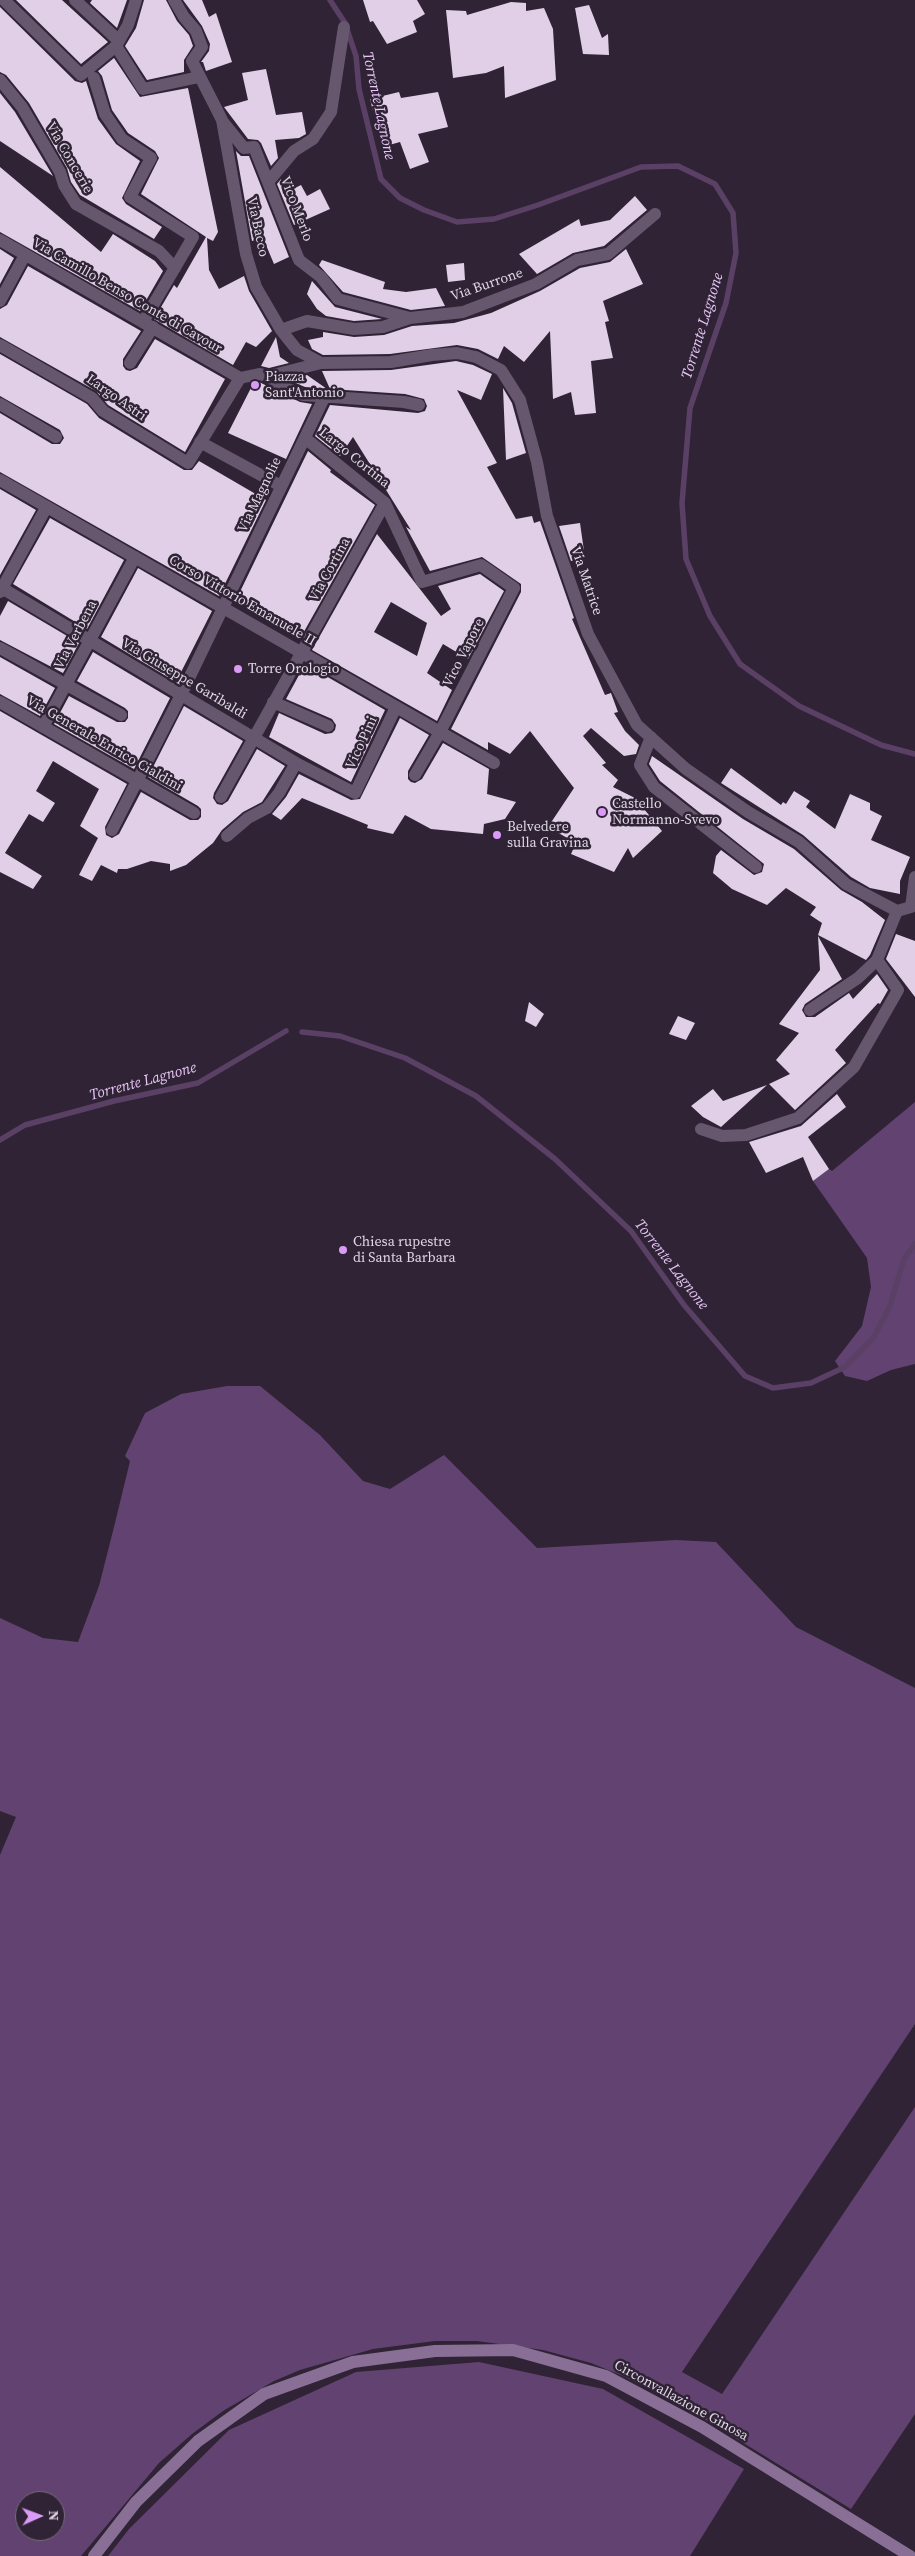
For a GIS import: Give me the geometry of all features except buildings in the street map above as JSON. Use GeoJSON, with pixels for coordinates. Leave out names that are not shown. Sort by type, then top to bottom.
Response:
{"type":"FeatureCollection","features":[{"type":"Feature","properties":{"kind":"main road","name":"Circonvallazione Ginosa"},"geometry":{"type":"LineString","coordinates":[[94,2556],[136,2502],[198,2441],[264,2394],[353,2362],[435,2350],[513,2350],[613,2380],[702,2427],[910,2556]]}},
{"type":"Feature","properties":{"kind":"street"},"geometry":{"type":"LineString","coordinates":[[4,0],[81,74],[118,44],[128,25],[136,0]]}},
{"type":"Feature","properties":{"kind":"street"},"geometry":{"type":"LineString","coordinates":[[80,2],[118,44],[143,89],[199,77],[192,61],[202,47],[196,31],[184,17],[174,0]]}},
{"type":"Feature","properties":{"kind":"street"},"geometry":{"type":"LineString","coordinates":[[269,181],[294,151],[313,140],[331,112],[344,27]]}},
{"type":"Feature","properties":{"kind":"street","name":"Via Bacco"},"geometry":{"type":"LineString","coordinates":[[199,77],[222,120],[246,254],[256,287],[281,330],[297,350],[321,363]]}},
{"type":"Feature","properties":{"kind":"street"},"geometry":{"type":"LineString","coordinates":[[94,78],[105,114],[122,138],[151,158],[130,197],[193,237],[175,268],[130,364]]}},
{"type":"Feature","properties":{"kind":"street","name":"Via Concerie"},"geometry":{"type":"LineString","coordinates":[[0,80],[22,107],[60,172],[64,185],[76,204],[159,251],[175,268]]}},
{"type":"Feature","properties":{"kind":"street","name":"Vico Merlo"},"geometry":{"type":"LineString","coordinates":[[222,120],[244,148],[254,147],[299,260],[321,277],[338,299],[410,318]]}},
{"type":"Feature","properties":{"kind":"street","name":"Via Burrone"},"geometry":{"type":"LineString","coordinates":[[281,330],[307,320],[354,329],[383,327],[410,318],[463,312],[536,284],[577,260],[608,254],[655,214]]}},
{"type":"Feature","properties":{"kind":"street","name":"Via Camillo Benso Conte di Cavour"},"geometry":{"type":"LineString","coordinates":[[0,240],[240,378]]}},
{"type":"Feature","properties":{"kind":"street"},"geometry":{"type":"LineString","coordinates":[[0,301],[25,255]]}},
{"type":"Feature","properties":{"kind":"street","name":"Largo Astri"},"geometry":{"type":"LineString","coordinates":[[0,345],[92,398],[103,411],[188,463],[200,442]]}},
{"type":"Feature","properties":{"kind":"street","name":"Via Matrice"},"geometry":{"type":"LineString","coordinates":[[264,375],[321,363],[391,362],[457,353],[476,357],[500,370],[520,400],[537,462],[547,516],[588,634],[638,725],[686,769],[748,812],[800,842],[846,884],[897,911]]}},
{"type":"Feature","properties":{"kind":"street"},"geometry":{"type":"LineString","coordinates":[[281,486],[200,442],[240,378],[264,375],[277,384],[303,395],[324,398],[404,402],[419,405]]}},
{"type":"Feature","properties":{"kind":"street","name":"Via Magnolie"},"geometry":{"type":"LineString","coordinates":[[112,830],[138,781],[324,398]]}},
{"type":"Feature","properties":{"kind":"street"},"geometry":{"type":"LineString","coordinates":[[0,404],[56,437]]}},
{"type":"Feature","properties":{"kind":"street","name":"Largo Cortina"},"geometry":{"type":"LineString","coordinates":[[306,438],[385,503],[422,582],[481,565],[514,588]]}},
{"type":"Feature","properties":{"kind":"street","name":"Corso Vittorio Emanuele II"},"geometry":{"type":"LineString","coordinates":[[0,480],[46,508],[223,606],[494,763]]}},
{"type":"Feature","properties":{"kind":"street","name":"Via Cortina"},"geometry":{"type":"LineString","coordinates":[[221,797],[385,503]]}},
{"type":"Feature","properties":{"kind":"street"},"geometry":{"type":"LineString","coordinates":[[1,589],[46,508]]}},
{"type":"Feature","properties":{"kind":"street","name":"Via Verbena"},"geometry":{"type":"LineString","coordinates":[[43,727],[135,558]]}},
{"type":"Feature","properties":{"kind":"street","name":"Vico Vapore"},"geometry":{"type":"LineString","coordinates":[[415,775],[440,732],[514,588]]}},
{"type":"Feature","properties":{"kind":"street","name":"Via Giuseppe Garibaldi"},"geometry":{"type":"LineString","coordinates":[[1,589],[296,763],[355,793]]}},
{"type":"Feature","properties":{"kind":"street"},"geometry":{"type":"LineString","coordinates":[[0,648],[121,715]]}},
{"type":"Feature","properties":{"kind":"street","name":"Via Generale Enrico Cialdini"},"geometry":{"type":"LineString","coordinates":[[0,702],[194,813]]}},
{"type":"Feature","properties":{"kind":"street"},"geometry":{"type":"LineString","coordinates":[[273,702],[328,726]]}},
{"type":"Feature","properties":{"kind":"street","name":"Vico Pini"},"geometry":{"type":"LineString","coordinates":[[355,793],[396,706]]}},
{"type":"Feature","properties":{"kind":"street"},"geometry":{"type":"LineString","coordinates":[[650,737],[640,765],[654,787],[756,867]]}},
{"type":"Feature","properties":{"kind":"street"},"geometry":{"type":"LineString","coordinates":[[227,836],[248,818],[267,808],[279,793],[296,763]]}},
{"type":"Feature","properties":{"kind":"street"},"geometry":{"type":"LineString","coordinates":[[810,1010],[858,978],[877,960],[897,911],[912,907],[915,877]]}},
{"type":"Feature","properties":{"kind":"street"},"geometry":{"type":"LineString","coordinates":[[701,1129],[722,1136],[746,1135],[798,1118],[854,1067],[898,990],[877,960]]}},
{"type":"Feature","properties":{"kind":"shaded area"},"geometry":{"type":"Polygon","coordinates":[[[915,1102],[915,1364],[891,1370],[867,1381],[845,1376],[835,1361],[862,1326],[871,1287],[867,1258],[813,1181],[829,1169],[832,1171],[915,1102]]]}},
{"type":"Feature","properties":{"kind":"shaded area"},"geometry":{"type":"Polygon","coordinates":[[[227,1386],[260,1386],[320,1435],[363,1481],[390,1489],[444,1455],[537,1548],[676,1540],[716,1542],[796,1627],[915,1688],[915,2024],[682,2372],[722,2394],[915,2107],[915,2414],[851,2509],[688,2409],[623,2376],[591,2363],[543,2350],[477,2341],[435,2341],[373,2349],[300,2370],[274,2381],[223,2411],[192,2434],[159,2463],[81,2556],[0,2556],[0,1855],[16,1817],[0,1811],[0,1618],[43,1638],[78,1642],[99,1586],[115,1523],[130,1461],[125,1456],[145,1413],[181,1394],[227,1386]]]}},
{"type":"Feature","properties":{"kind":"shaded area"},"geometry":{"type":"Polygon","coordinates":[[[479,2362],[603,2389],[744,2469],[690,2556],[108,2556],[129,2529],[229,2430],[356,2372],[479,2362]]]}},
{"type":"Feature","properties":{"kind":"waterway","name":"Torrente Lagnone"},"geometry":{"type":"LineString","coordinates":[[330,0],[345,23],[356,56],[359,89],[381,179],[400,198],[424,210],[457,222],[494,219],[641,167],[678,166],[715,184],[733,213],[736,253],[726,303],[690,408],[682,503],[686,559],[710,616],[740,664],[799,706],[881,745],[915,754]]}},
{"type":"Feature","properties":{"kind":"waterway","name":"Torrente Lagnone"},"geometry":{"type":"LineString","coordinates":[[0,1140],[25,1125],[114,1101],[198,1083],[286,1031]]}},
{"type":"Feature","properties":{"kind":"waterway","name":"Torrente Lagnone"},"geometry":{"type":"LineString","coordinates":[[302,1032],[340,1036],[405,1058],[476,1096],[555,1159],[631,1231],[684,1305],[745,1376],[773,1388],[811,1383],[845,1367],[874,1337],[890,1306],[904,1259],[915,1244]]}},
{"type":"Feature","properties":{"kind":"place","name":"Piazza Sant'Antonio"},"geometry":{"type":"Point","coordinates":[255,385]}},
{"type":"Feature","properties":{"kind":"place","name":"Torre Orologio"},"geometry":{"type":"Point","coordinates":[238,669]}},
{"type":"Feature","properties":{"kind":"place","name":"Castello Normanno-Svevo"},"geometry":{"type":"Point","coordinates":[602,812]}},
{"type":"Feature","properties":{"kind":"place","name":"Belvedere sulla Gravina"},"geometry":{"type":"Point","coordinates":[497,835]}},
{"type":"Feature","properties":{"kind":"place","name":"Chiesa rupestre di Santa Barbara"},"geometry":{"type":"Point","coordinates":[343,1250]}}]}
